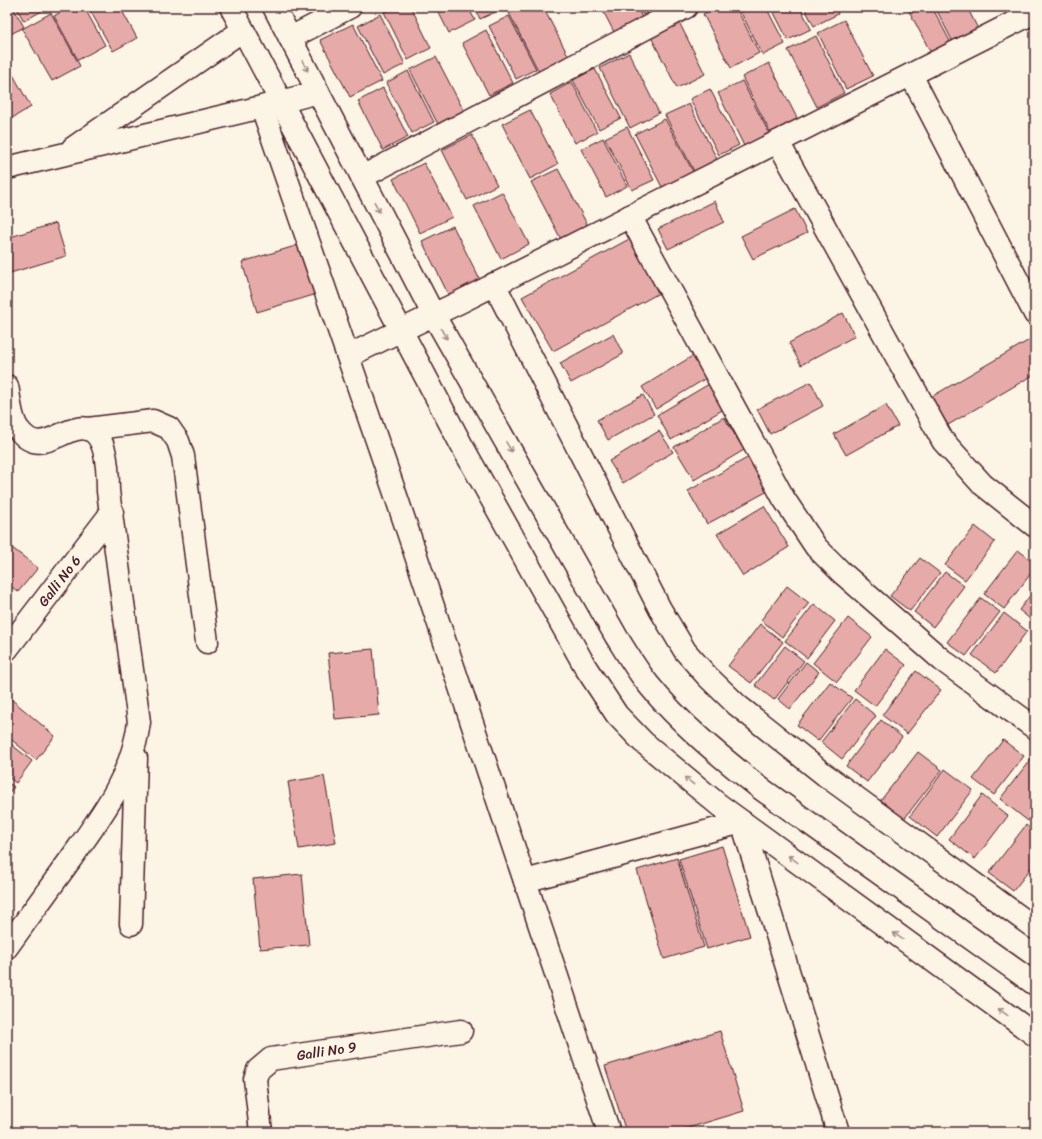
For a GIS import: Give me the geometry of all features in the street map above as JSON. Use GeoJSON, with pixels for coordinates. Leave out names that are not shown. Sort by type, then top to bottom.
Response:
{"type":"FeatureCollection","features":[{"type":"Feature","properties":{"kind":"street"},"geometry":{"type":"LineString","coordinates":[[231,7],[243,30],[272,104],[348,356],[609,1132]]}},
{"type":"Feature","properties":{"kind":"street"},"geometry":{"type":"LineString","coordinates":[[274,7],[433,314],[616,636],[649,684],[685,723],[721,757],[760,788],[1035,984]]}},
{"type":"Feature","properties":{"kind":"street"},"geometry":{"type":"LineString","coordinates":[[290,38],[350,7]]}},
{"type":"Feature","properties":{"kind":"street"},"geometry":{"type":"LineString","coordinates":[[362,176],[686,7]]}},
{"type":"Feature","properties":{"kind":"street"},"geometry":{"type":"LineString","coordinates":[[348,356],[1035,12]]}},
{"type":"Feature","properties":{"kind":"street"},"geometry":{"type":"LineString","coordinates":[[63,155],[243,30]]}},
{"type":"Feature","properties":{"kind":"street"},"geometry":{"type":"LineString","coordinates":[[910,75],[1035,314]]}},
{"type":"Feature","properties":{"kind":"street"},"geometry":{"type":"LineString","coordinates":[[7,168],[318,92]]}},
{"type":"Feature","properties":{"kind":"street"},"geometry":{"type":"LineString","coordinates":[[272,104],[401,330],[478,473],[603,696],[617,715],[643,742],[678,773],[742,822],[1035,1035]]}},
{"type":"Feature","properties":{"kind":"street"},"geometry":{"type":"LineString","coordinates":[[778,142],[943,441],[982,484],[1035,526]]}},
{"type":"Feature","properties":{"kind":"street"},"geometry":{"type":"LineString","coordinates":[[630,216],[784,499],[816,547],[841,572],[942,660],[1035,728]]}},
{"type":"Feature","properties":{"kind":"street"},"geometry":{"type":"LineString","coordinates":[[494,284],[660,609],[685,651],[707,676],[765,728],[825,775],[1035,928]]}},
{"type":"Feature","properties":{"kind":"street"},"geometry":{"type":"LineString","coordinates":[[7,386],[14,420],[18,429],[26,438],[35,441],[48,441],[77,429],[153,421],[169,428],[178,441],[183,456],[207,642]]}},
{"type":"Feature","properties":{"kind":"street"},"geometry":{"type":"LineString","coordinates":[[88,429],[99,439],[104,448],[107,462],[108,491],[139,722],[136,745],[131,924]]}},
{"type":"Feature","properties":{"kind":"street","name":"Galli No 6"},"geometry":{"type":"LineString","coordinates":[[7,649],[112,512]]}},
{"type":"Feature","properties":{"kind":"street"},"geometry":{"type":"LineString","coordinates":[[7,947],[97,821],[123,779],[136,745]]}},
{"type":"Feature","properties":{"kind":"street"},"geometry":{"type":"LineString","coordinates":[[525,881],[742,822]]}},
{"type":"Feature","properties":{"kind":"street"},"geometry":{"type":"LineString","coordinates":[[742,822],[838,1132]]}},
{"type":"Feature","properties":{"kind":"street","name":"Galli No 9"},"geometry":{"type":"LineString","coordinates":[[261,1132],[259,1102],[255,1079],[258,1070],[271,1059],[461,1032]]}},
{"type":"Feature","properties":{"kind":"building"},"geometry":{"type":"Polygon","coordinates":[[[7,7],[13,7],[24,27],[7,36],[7,7]]]}},
{"type":"Feature","properties":{"kind":"building"},"geometry":{"type":"Polygon","coordinates":[[[16,7],[49,7],[24,21],[16,7]]]}},
{"type":"Feature","properties":{"kind":"building"},"geometry":{"type":"Polygon","coordinates":[[[69,7],[84,7],[105,45],[78,60],[54,16],[69,7]]]}},
{"type":"Feature","properties":{"kind":"building"},"geometry":{"type":"Polygon","coordinates":[[[88,7],[120,7],[137,38],[113,51],[88,7]]]}},
{"type":"Feature","properties":{"kind":"building"},"geometry":{"type":"Polygon","coordinates":[[[394,7],[411,7],[431,48],[408,60],[384,12],[394,7]]]}},
{"type":"Feature","properties":{"kind":"building"},"geometry":{"type":"Polygon","coordinates":[[[436,7],[468,7],[475,20],[449,33],[436,7]]]}},
{"type":"Feature","properties":{"kind":"building"},"geometry":{"type":"Polygon","coordinates":[[[474,7],[501,7],[502,9],[480,19],[474,7]]]}},
{"type":"Feature","properties":{"kind":"building"},"geometry":{"type":"Polygon","coordinates":[[[522,7],[543,7],[570,59],[540,74],[509,13],[522,7]]]}},
{"type":"Feature","properties":{"kind":"building"},"geometry":{"type":"Polygon","coordinates":[[[601,7],[637,7],[643,20],[615,34],[601,7]]]}},
{"type":"Feature","properties":{"kind":"building"},"geometry":{"type":"Polygon","coordinates":[[[638,7],[659,7],[643,15],[638,7]]]}},
{"type":"Feature","properties":{"kind":"building"},"geometry":{"type":"Polygon","coordinates":[[[717,7],[736,7],[759,53],[731,68],[703,14],[717,7]]]}},
{"type":"Feature","properties":{"kind":"building"},"geometry":{"type":"Polygon","coordinates":[[[738,7],[766,7],[785,44],[763,55],[738,7]]]}},
{"type":"Feature","properties":{"kind":"building"},"geometry":{"type":"Polygon","coordinates":[[[771,7],[800,7],[811,29],[788,40],[771,7]]]}},
{"type":"Feature","properties":{"kind":"building"},"geometry":{"type":"Polygon","coordinates":[[[804,7],[835,7],[838,14],[814,26],[804,7]]]}},
{"type":"Feature","properties":{"kind":"building"},"geometry":{"type":"Polygon","coordinates":[[[907,7],[932,7],[952,45],[932,55],[907,7]]]}},
{"type":"Feature","properties":{"kind":"building"},"geometry":{"type":"Polygon","coordinates":[[[935,7],[967,7],[981,35],[956,48],[935,7]]]}},
{"type":"Feature","properties":{"kind":"building"},"geometry":{"type":"Polygon","coordinates":[[[1001,7],[1011,7],[1003,11],[1001,7]]]}},
{"type":"Feature","properties":{"kind":"building"},"geometry":{"type":"Polygon","coordinates":[[[51,13],[80,66],[52,81],[22,29],[51,13]]]}},
{"type":"Feature","properties":{"kind":"building"},"geometry":{"type":"Polygon","coordinates":[[[380,14],[405,64],[383,75],[358,26],[380,14]]]}},
{"type":"Feature","properties":{"kind":"building"},"geometry":{"type":"Polygon","coordinates":[[[509,16],[536,69],[516,79],[489,26],[509,16]]]}},
{"type":"Feature","properties":{"kind":"building"},"geometry":{"type":"Polygon","coordinates":[[[844,20],[873,76],[846,89],[818,33],[844,20]]]}},
{"type":"Feature","properties":{"kind":"building"},"geometry":{"type":"Polygon","coordinates":[[[679,22],[705,74],[677,88],[651,37],[679,22]]]}},
{"type":"Feature","properties":{"kind":"building"},"geometry":{"type":"Polygon","coordinates":[[[353,24],[382,81],[350,97],[320,40],[353,24]]]}},
{"type":"Feature","properties":{"kind":"building"},"geometry":{"type":"Polygon","coordinates":[[[486,30],[513,83],[489,95],[462,43],[486,30]]]}},
{"type":"Feature","properties":{"kind":"building"},"geometry":{"type":"Polygon","coordinates":[[[816,36],[844,93],[817,107],[788,50],[816,36]]]}},
{"type":"Feature","properties":{"kind":"building"},"geometry":{"type":"Polygon","coordinates":[[[629,53],[659,113],[630,128],[600,68],[629,53]]]}},
{"type":"Feature","properties":{"kind":"building"},"geometry":{"type":"Polygon","coordinates":[[[436,57],[467,117],[441,130],[410,70],[436,57]]]}},
{"type":"Feature","properties":{"kind":"building"},"geometry":{"type":"Polygon","coordinates":[[[769,63],[798,120],[771,134],[742,77],[769,63]]]}},
{"type":"Feature","properties":{"kind":"building"},"geometry":{"type":"Polygon","coordinates":[[[7,64],[31,107],[7,121],[7,64]]]}},
{"type":"Feature","properties":{"kind":"building"},"geometry":{"type":"Polygon","coordinates":[[[595,69],[621,118],[599,129],[573,80],[595,69]]]}},
{"type":"Feature","properties":{"kind":"building"},"geometry":{"type":"Polygon","coordinates":[[[408,71],[434,122],[412,133],[386,83],[408,71]]]}},
{"type":"Feature","properties":{"kind":"building"},"geometry":{"type":"Polygon","coordinates":[[[742,81],[769,133],[744,146],[718,93],[742,81]]]}},
{"type":"Feature","properties":{"kind":"building"},"geometry":{"type":"Polygon","coordinates":[[[572,82],[597,132],[575,143],[550,94],[572,82]]]}},
{"type":"Feature","properties":{"kind":"building"},"geometry":{"type":"Polygon","coordinates":[[[383,88],[408,137],[383,150],[358,101],[383,88]]]}},
{"type":"Feature","properties":{"kind":"building"},"geometry":{"type":"Polygon","coordinates":[[[710,89],[739,145],[719,155],[690,99],[710,89]]]}},
{"type":"Feature","properties":{"kind":"building"},"geometry":{"type":"Polygon","coordinates":[[[689,104],[717,159],[694,171],[665,115],[689,104]]]}},
{"type":"Feature","properties":{"kind":"building"},"geometry":{"type":"Polygon","coordinates":[[[530,110],[558,164],[530,179],[502,124],[530,110]]]}},
{"type":"Feature","properties":{"kind":"building"},"geometry":{"type":"Polygon","coordinates":[[[665,119],[698,181],[667,197],[635,134],[665,119]]]}},
{"type":"Feature","properties":{"kind":"building"},"geometry":{"type":"Polygon","coordinates":[[[1035,124],[1035,134],[1031,126],[1035,124]]]}},
{"type":"Feature","properties":{"kind":"building"},"geometry":{"type":"Polygon","coordinates":[[[627,127],[654,180],[632,190],[605,138],[627,127]]]}},
{"type":"Feature","properties":{"kind":"building"},"geometry":{"type":"Polygon","coordinates":[[[472,135],[497,185],[467,200],[442,150],[472,135]]]}},
{"type":"Feature","properties":{"kind":"building"},"geometry":{"type":"Polygon","coordinates":[[[603,138],[627,186],[606,197],[581,149],[603,138]]]}},
{"type":"Feature","properties":{"kind":"building"},"geometry":{"type":"Polygon","coordinates":[[[424,163],[452,217],[420,233],[393,179],[424,163]]]}},
{"type":"Feature","properties":{"kind":"building"},"geometry":{"type":"Polygon","coordinates":[[[558,169],[590,230],[563,243],[531,182],[558,169]]]}},
{"type":"Feature","properties":{"kind":"building"},"geometry":{"type":"Polygon","coordinates":[[[502,192],[529,244],[501,259],[474,206],[502,192]]]}},
{"type":"Feature","properties":{"kind":"building"},"geometry":{"type":"Polygon","coordinates":[[[715,201],[724,222],[668,249],[658,229],[715,201]]]}},
{"type":"Feature","properties":{"kind":"building"},"geometry":{"type":"Polygon","coordinates":[[[795,209],[807,233],[753,259],[741,236],[795,209]]]}},
{"type":"Feature","properties":{"kind":"building"},"geometry":{"type":"Polygon","coordinates":[[[56,223],[66,256],[7,274],[7,238],[56,223]]]}},
{"type":"Feature","properties":{"kind":"building"},"geometry":{"type":"Polygon","coordinates":[[[453,226],[481,282],[450,298],[422,241],[453,226]]]}},
{"type":"Feature","properties":{"kind":"building"},"geometry":{"type":"Polygon","coordinates":[[[631,238],[661,292],[553,351],[522,297],[631,238]]]}},
{"type":"Feature","properties":{"kind":"building"},"geometry":{"type":"Polygon","coordinates":[[[302,244],[317,294],[257,312],[242,262],[302,244]]]}},
{"type":"Feature","properties":{"kind":"building"},"geometry":{"type":"Polygon","coordinates":[[[843,313],[855,336],[801,365],[789,343],[843,313]]]}},
{"type":"Feature","properties":{"kind":"building"},"geometry":{"type":"Polygon","coordinates":[[[613,334],[623,354],[571,383],[560,363],[613,334]]]}},
{"type":"Feature","properties":{"kind":"building"},"geometry":{"type":"Polygon","coordinates":[[[1031,339],[1035,345],[1035,374],[948,425],[931,397],[1031,339]]]}},
{"type":"Feature","properties":{"kind":"building"},"geometry":{"type":"Polygon","coordinates":[[[694,355],[708,377],[656,409],[642,387],[694,355]]]}},
{"type":"Feature","properties":{"kind":"building"},"geometry":{"type":"Polygon","coordinates":[[[811,382],[823,406],[770,434],[757,409],[811,382]]]}},
{"type":"Feature","properties":{"kind":"building"},"geometry":{"type":"Polygon","coordinates":[[[709,384],[724,409],[671,440],[657,415],[709,384]]]}},
{"type":"Feature","properties":{"kind":"building"},"geometry":{"type":"Polygon","coordinates":[[[643,395],[654,414],[608,440],[597,420],[643,395]]]}},
{"type":"Feature","properties":{"kind":"building"},"geometry":{"type":"Polygon","coordinates":[[[886,405],[898,426],[846,455],[834,434],[886,405]]]}},
{"type":"Feature","properties":{"kind":"building"},"geometry":{"type":"Polygon","coordinates":[[[724,417],[744,450],[694,480],[674,447],[724,417]]]}},
{"type":"Feature","properties":{"kind":"building"},"geometry":{"type":"Polygon","coordinates":[[[659,431],[673,452],[623,483],[609,461],[659,431]]]}},
{"type":"Feature","properties":{"kind":"building"},"geometry":{"type":"Polygon","coordinates":[[[749,457],[768,491],[707,524],[688,491],[749,457]]]}},
{"type":"Feature","properties":{"kind":"building"},"geometry":{"type":"Polygon","coordinates":[[[764,506],[789,547],[743,576],[717,534],[764,506]]]}},
{"type":"Feature","properties":{"kind":"building"},"geometry":{"type":"Polygon","coordinates":[[[975,526],[995,542],[965,580],[945,565],[975,526]]]}},
{"type":"Feature","properties":{"kind":"building"},"geometry":{"type":"Polygon","coordinates":[[[7,544],[38,568],[18,592],[7,583],[7,544]]]}},
{"type":"Feature","properties":{"kind":"building"},"geometry":{"type":"Polygon","coordinates":[[[1018,550],[1035,563],[1035,568],[1004,609],[984,594],[1018,550]]]}},
{"type":"Feature","properties":{"kind":"building"},"geometry":{"type":"Polygon","coordinates":[[[920,558],[940,573],[910,611],[890,596],[920,558]]]}},
{"type":"Feature","properties":{"kind":"building"},"geometry":{"type":"Polygon","coordinates":[[[945,572],[964,586],[933,627],[914,612],[945,572]]]}},
{"type":"Feature","properties":{"kind":"building"},"geometry":{"type":"Polygon","coordinates":[[[787,586],[809,603],[782,637],[761,620],[787,586]]]}},
{"type":"Feature","properties":{"kind":"building"},"geometry":{"type":"Polygon","coordinates":[[[1035,589],[1035,623],[1019,610],[1035,589]]]}},
{"type":"Feature","properties":{"kind":"building"},"geometry":{"type":"Polygon","coordinates":[[[981,598],[1000,612],[966,656],[947,642],[981,598]]]}},
{"type":"Feature","properties":{"kind":"building"},"geometry":{"type":"Polygon","coordinates":[[[814,604],[835,621],[807,658],[785,641],[814,604]]]}},
{"type":"Feature","properties":{"kind":"building"},"geometry":{"type":"Polygon","coordinates":[[[1004,613],[1027,631],[996,673],[972,655],[1004,613]]]}},
{"type":"Feature","properties":{"kind":"building"},"geometry":{"type":"Polygon","coordinates":[[[848,618],[872,637],[837,682],[813,663],[848,618]]]}},
{"type":"Feature","properties":{"kind":"building"},"geometry":{"type":"Polygon","coordinates":[[[760,624],[783,642],[751,683],[728,666],[760,624]]]}},
{"type":"Feature","properties":{"kind":"building"},"geometry":{"type":"Polygon","coordinates":[[[785,646],[804,661],[774,700],[755,685],[785,646]]]}},
{"type":"Feature","properties":{"kind":"building"},"geometry":{"type":"Polygon","coordinates":[[[373,649],[379,715],[335,719],[328,653],[373,649]]]}},
{"type":"Feature","properties":{"kind":"building"},"geometry":{"type":"Polygon","coordinates":[[[885,649],[906,665],[875,706],[854,690],[885,649]]]}},
{"type":"Feature","properties":{"kind":"building"},"geometry":{"type":"Polygon","coordinates":[[[806,662],[819,672],[790,709],[778,699],[806,662]]]}},
{"type":"Feature","properties":{"kind":"building"},"geometry":{"type":"Polygon","coordinates":[[[916,671],[941,690],[907,734],[882,715],[916,671]]]}},
{"type":"Feature","properties":{"kind":"building"},"geometry":{"type":"Polygon","coordinates":[[[830,682],[852,698],[818,741],[797,725],[830,682]]]}},
{"type":"Feature","properties":{"kind":"building"},"geometry":{"type":"Polygon","coordinates":[[[11,699],[55,736],[36,760],[7,736],[7,704],[11,699]]]}},
{"type":"Feature","properties":{"kind":"building"},"geometry":{"type":"Polygon","coordinates":[[[855,699],[876,716],[842,759],[821,742],[855,699]]]}},
{"type":"Feature","properties":{"kind":"building"},"geometry":{"type":"Polygon","coordinates":[[[1035,705],[1035,716],[1030,712],[1035,705]]]}},
{"type":"Feature","properties":{"kind":"building"},"geometry":{"type":"Polygon","coordinates":[[[881,720],[902,737],[867,782],[846,766],[881,720]]]}},
{"type":"Feature","properties":{"kind":"building"},"geometry":{"type":"Polygon","coordinates":[[[1003,740],[1024,756],[994,795],[973,779],[1003,740]]]}},
{"type":"Feature","properties":{"kind":"building"},"geometry":{"type":"Polygon","coordinates":[[[7,741],[32,761],[16,783],[7,776],[7,741]]]}},
{"type":"Feature","properties":{"kind":"building"},"geometry":{"type":"Polygon","coordinates":[[[918,752],[942,770],[904,819],[881,800],[918,752]]]}},
{"type":"Feature","properties":{"kind":"building"},"geometry":{"type":"Polygon","coordinates":[[[1033,756],[1035,757],[1035,812],[1028,821],[1000,799],[1033,756]]]}},
{"type":"Feature","properties":{"kind":"building"},"geometry":{"type":"Polygon","coordinates":[[[945,769],[973,790],[937,837],[910,816],[945,769]]]}},
{"type":"Feature","properties":{"kind":"building"},"geometry":{"type":"Polygon","coordinates":[[[324,776],[336,843],[299,849],[288,782],[324,776]]]}},
{"type":"Feature","properties":{"kind":"building"},"geometry":{"type":"Polygon","coordinates":[[[7,782],[14,787],[7,795],[7,782]]]}},
{"type":"Feature","properties":{"kind":"building"},"geometry":{"type":"Polygon","coordinates":[[[982,795],[1008,816],[975,859],[949,839],[982,795]]]}},
{"type":"Feature","properties":{"kind":"building"},"geometry":{"type":"Polygon","coordinates":[[[1026,825],[1035,833],[1035,863],[1013,891],[989,873],[1026,825]]]}},
{"type":"Feature","properties":{"kind":"building"},"geometry":{"type":"Polygon","coordinates":[[[722,846],[750,936],[707,949],[679,859],[722,846]]]}},
{"type":"Feature","properties":{"kind":"building"},"geometry":{"type":"Polygon","coordinates":[[[677,858],[704,947],[664,959],[637,870],[677,858]]]}},
{"type":"Feature","properties":{"kind":"building"},"geometry":{"type":"Polygon","coordinates":[[[302,874],[309,945],[260,949],[253,879],[302,874]]]}},
{"type":"Feature","properties":{"kind":"building"},"geometry":{"type":"Polygon","coordinates":[[[720,1031],[744,1111],[675,1132],[626,1132],[605,1066],[720,1031]]]}}]}
